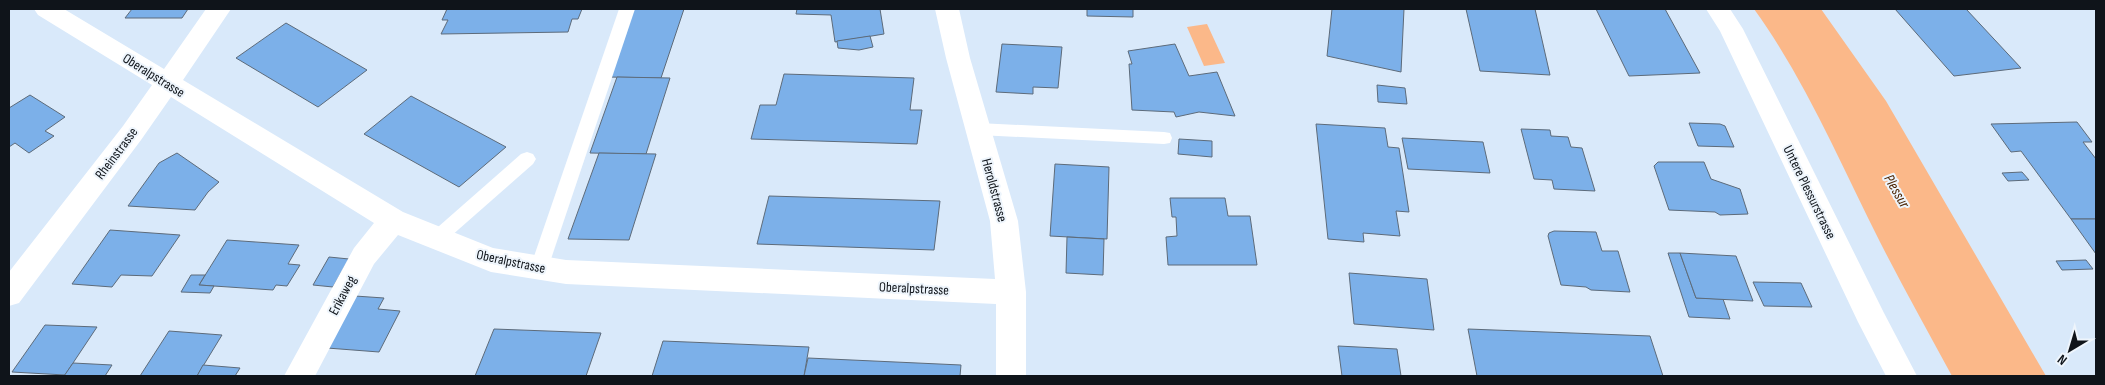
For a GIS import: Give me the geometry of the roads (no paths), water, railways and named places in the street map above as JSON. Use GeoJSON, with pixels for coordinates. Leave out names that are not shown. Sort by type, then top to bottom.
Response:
{"type":"FeatureCollection","features":[{"type":"Feature","properties":{"kind":"street","name":"Oberalpstrasse"},"geometry":{"type":"LineString","coordinates":[[46,9],[394,220],[436,239],[491,260],[566,272],[1012,292]]}},
{"type":"Feature","properties":{"kind":"street","name":"Rheinstrasse"},"geometry":{"type":"LineString","coordinates":[[9,294],[132,133],[219,9]]}},
{"type":"Feature","properties":{"kind":"street","name":"Heroldstrasse"},"geometry":{"type":"LineString","coordinates":[[948,9],[958,58],[1004,221],[1012,292],[1012,376]]}},
{"type":"Feature","properties":{"kind":"street","name":"Untere Plessurstrasse"},"geometry":{"type":"LineString","coordinates":[[1718,9],[1731,29],[1873,322],[1902,376]]}},
{"type":"Feature","properties":{"kind":"street","name":"Erikaweg"},"geometry":{"type":"LineString","coordinates":[[299,376],[364,256],[394,220]]}},
{"type":"Feature","properties":{"kind":"lane"},"geometry":{"type":"LineString","coordinates":[[539,268],[627,9]]}},
{"type":"Feature","properties":{"kind":"lane"},"geometry":{"type":"LineString","coordinates":[[978,130],[1164,138]]}},
{"type":"Feature","properties":{"kind":"lane"},"geometry":{"type":"LineString","coordinates":[[436,239],[527,159]]}},
{"type":"Feature","properties":{"kind":"water","name":"Plessur"},"geometry":{"type":"Polygon","coordinates":[[[1754,9],[1821,9],[1886,101],[2046,376],[1952,376],[1880,242],[1806,94],[1773,36],[1754,9]]]}},
{"type":"Feature","properties":{"kind":"water"},"geometry":{"type":"Polygon","coordinates":[[[1207,24],[1225,63],[1204,66],[1187,27],[1207,24]]]}}]}
